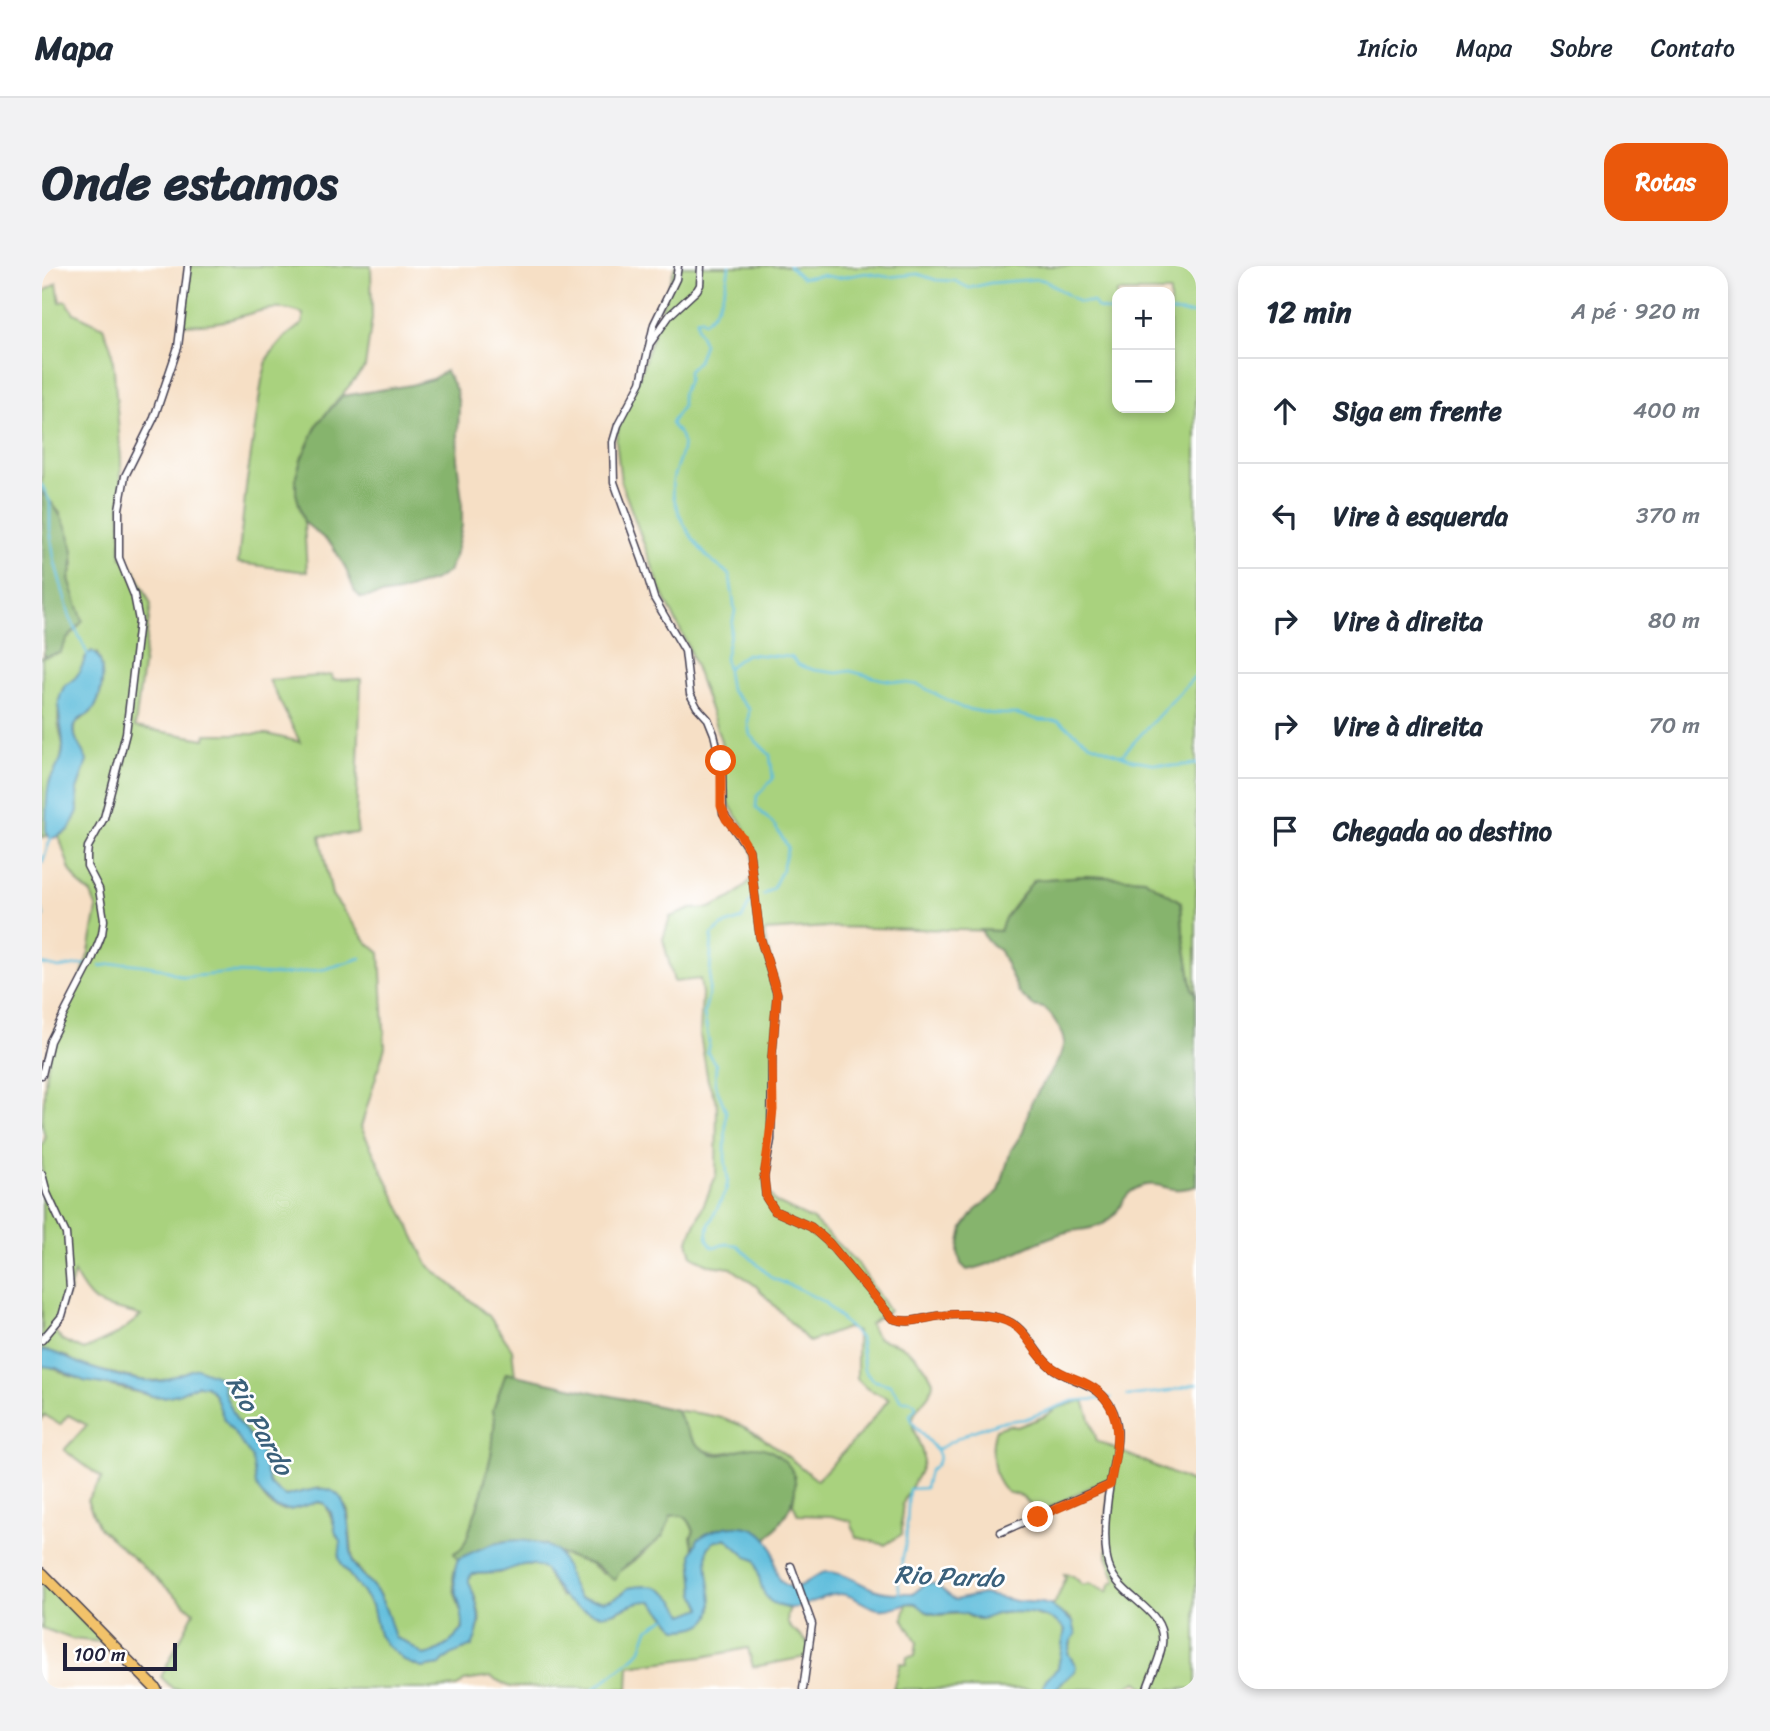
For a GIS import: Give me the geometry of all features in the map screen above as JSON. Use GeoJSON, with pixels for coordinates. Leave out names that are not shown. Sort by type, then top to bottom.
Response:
{"type":"FeatureCollection","features":[{"type":"Feature","properties":{"kind":"main road"},"geometry":{"type":"LineString","coordinates":[[42,1573],[156,1689]]}},
{"type":"Feature","properties":{"kind":"street"},"geometry":{"type":"LineString","coordinates":[[42,1075],[50,1041],[91,962],[102,934],[104,920],[99,889],[87,866],[88,847],[104,818],[126,733],[139,621],[134,595],[119,558],[119,509],[125,476],[154,418],[178,347],[188,266]]}},
{"type":"Feature","properties":{"kind":"street"},"geometry":{"type":"LineString","coordinates":[[678,266],[676,279],[660,307],[641,382],[618,425],[613,442],[614,482],[654,598],[685,651],[690,694],[708,719],[714,734],[722,768],[723,813],[749,850],[760,937],[777,993],[772,1057],[773,1110],[764,1177],[766,1197],[775,1211],[811,1227],[828,1242],[892,1318],[908,1321],[952,1315],[1003,1319],[1021,1329],[1051,1366],[1064,1376],[1095,1389],[1105,1398],[1114,1412],[1119,1436],[1110,1485],[1105,1549],[1111,1577],[1122,1590],[1156,1618],[1161,1630],[1163,1644],[1147,1689]]}},
{"type":"Feature","properties":{"kind":"street"},"geometry":{"type":"LineString","coordinates":[[648,346],[670,315],[697,290],[700,285],[701,266]]}},
{"type":"Feature","properties":{"kind":"street"},"geometry":{"type":"LineString","coordinates":[[42,1176],[66,1234],[70,1276],[62,1316],[44,1337]]}},
{"type":"Feature","properties":{"kind":"street"},"geometry":{"type":"LineString","coordinates":[[1001,1532],[1110,1485]]}},
{"type":"Feature","properties":{"kind":"street"},"geometry":{"type":"LineString","coordinates":[[791,1566],[807,1607],[812,1632],[803,1689]]}},
{"type":"Feature","properties":{"kind":"green space"},"geometry":{"type":"Polygon","coordinates":[[[190,266],[371,266],[372,318],[365,367],[318,423],[296,476],[296,493],[304,522],[307,572],[238,563],[246,487],[268,357],[285,337],[303,323],[303,314],[274,309],[217,322],[184,325],[183,299],[190,266]]]}},
{"type":"Feature","properties":{"kind":"green space"},"geometry":{"type":"Polygon","coordinates":[[[675,266],[1196,266],[1196,993],[1193,990],[1183,932],[1181,902],[1144,879],[1084,876],[1034,880],[1005,918],[1000,931],[829,927],[765,931],[780,996],[773,1043],[774,1081],[765,1184],[775,1202],[813,1220],[858,1264],[889,1311],[870,1324],[875,1335],[910,1352],[923,1365],[933,1381],[930,1392],[913,1419],[923,1461],[903,1505],[902,1534],[885,1545],[856,1537],[851,1521],[831,1516],[798,1515],[793,1504],[795,1490],[741,1449],[716,1453],[700,1447],[687,1432],[676,1410],[713,1416],[738,1424],[773,1445],[817,1480],[889,1399],[866,1388],[857,1379],[857,1332],[847,1328],[809,1342],[756,1286],[731,1268],[710,1265],[692,1256],[688,1241],[716,1176],[717,1103],[708,1081],[700,1035],[700,979],[674,982],[663,939],[670,917],[691,909],[710,908],[733,897],[749,882],[753,873],[753,853],[743,825],[727,798],[721,741],[688,646],[661,590],[621,482],[616,440],[622,413],[642,369],[675,266]]]}},
{"type":"Feature","properties":{"kind":"green space"},"geometry":{"type":"Polygon","coordinates":[[[57,283],[60,302],[66,301],[74,313],[103,327],[111,347],[121,459],[121,556],[135,570],[151,604],[135,727],[205,739],[206,734],[267,734],[300,742],[269,680],[332,675],[333,680],[361,679],[356,821],[358,833],[320,836],[332,895],[367,942],[380,953],[385,1047],[361,1127],[428,1265],[489,1316],[512,1349],[515,1375],[506,1374],[493,1410],[495,1418],[492,1451],[482,1493],[466,1540],[462,1548],[454,1553],[458,1559],[454,1572],[454,1590],[462,1615],[462,1629],[457,1637],[430,1654],[423,1655],[406,1642],[395,1638],[379,1594],[353,1562],[348,1511],[335,1493],[320,1488],[285,1496],[270,1485],[260,1448],[237,1421],[220,1377],[146,1381],[98,1370],[76,1363],[68,1357],[42,1350],[42,1146],[45,1138],[42,1124],[46,1071],[54,1035],[82,975],[97,909],[91,894],[79,884],[70,870],[59,836],[69,830],[78,811],[77,790],[87,761],[76,738],[75,726],[90,714],[96,705],[102,674],[97,653],[84,660],[84,667],[72,682],[65,685],[59,701],[58,722],[63,745],[60,766],[50,779],[46,831],[48,835],[42,838],[42,657],[60,653],[67,639],[77,629],[69,579],[74,565],[73,551],[60,513],[42,492],[42,293],[57,283]],[[74,1273],[69,1292],[52,1328],[62,1340],[84,1350],[116,1335],[141,1316],[101,1305],[88,1295],[74,1273]]]}},
{"type":"Feature","properties":{"kind":"green space"},"geometry":{"type":"Polygon","coordinates":[[[446,371],[456,390],[459,406],[457,459],[462,526],[455,556],[448,572],[435,580],[399,592],[361,598],[355,592],[332,545],[304,522],[296,493],[296,476],[302,457],[318,423],[342,396],[411,385],[432,379],[446,371]]]}},
{"type":"Feature","properties":{"kind":"green space"},"geometry":{"type":"Polygon","coordinates":[[[42,492],[63,521],[72,544],[69,579],[83,621],[67,639],[60,653],[44,657],[42,492]]]}},
{"type":"Feature","properties":{"kind":"green space"},"geometry":{"type":"Polygon","coordinates":[[[1084,876],[1144,879],[1181,902],[1183,932],[1193,990],[1196,993],[1196,1186],[1187,1189],[1153,1185],[1139,1187],[1127,1195],[1114,1215],[1103,1224],[1057,1235],[967,1270],[961,1264],[958,1252],[963,1228],[976,1210],[999,1191],[1011,1150],[1023,1132],[1031,1103],[1060,1057],[1064,1042],[1061,1030],[1051,1015],[1044,1008],[1033,1006],[1019,993],[1000,951],[987,941],[981,930],[1000,931],[1005,918],[1034,880],[1084,876]]]}},
{"type":"Feature","properties":{"kind":"green space"},"geometry":{"type":"Polygon","coordinates":[[[47,1365],[70,1376],[152,1396],[172,1395],[197,1385],[209,1387],[228,1423],[251,1456],[263,1496],[275,1508],[282,1510],[315,1503],[326,1505],[341,1541],[342,1565],[372,1605],[379,1635],[404,1661],[422,1668],[440,1665],[450,1654],[464,1650],[472,1642],[480,1618],[469,1582],[472,1574],[499,1573],[518,1565],[537,1565],[544,1569],[561,1597],[614,1613],[640,1600],[652,1601],[677,1629],[712,1609],[706,1557],[713,1542],[726,1538],[747,1557],[755,1560],[768,1597],[780,1606],[790,1608],[787,1621],[789,1626],[809,1645],[811,1656],[753,1667],[748,1648],[703,1657],[629,1666],[628,1689],[510,1687],[491,1677],[464,1681],[457,1687],[436,1689],[173,1689],[161,1677],[194,1612],[99,1528],[87,1500],[102,1478],[64,1450],[87,1425],[68,1415],[60,1425],[45,1415],[42,1419],[42,1366],[47,1365]]]}},
{"type":"Feature","properties":{"kind":"green space"},"geometry":{"type":"Polygon","coordinates":[[[506,1373],[676,1410],[693,1439],[702,1449],[714,1454],[726,1454],[749,1447],[771,1451],[789,1467],[794,1477],[793,1499],[788,1510],[767,1539],[750,1529],[724,1527],[698,1539],[694,1549],[691,1537],[694,1531],[688,1520],[680,1515],[671,1516],[663,1536],[621,1570],[614,1580],[596,1566],[558,1553],[545,1544],[502,1541],[458,1559],[454,1553],[462,1548],[466,1540],[482,1493],[492,1451],[495,1418],[493,1410],[506,1373]]]}},
{"type":"Feature","properties":{"kind":"green space"},"geometry":{"type":"Polygon","coordinates":[[[1084,1400],[1097,1441],[1196,1484],[1196,1689],[1147,1689],[1137,1682],[1121,1689],[1055,1689],[1075,1671],[1068,1653],[1073,1636],[1072,1619],[1050,1605],[1054,1605],[1066,1578],[1064,1574],[1072,1575],[1083,1585],[1090,1583],[1107,1592],[1111,1583],[1116,1581],[1107,1556],[1108,1484],[1094,1485],[1031,1517],[1031,1505],[1002,1487],[993,1462],[993,1444],[996,1429],[1009,1425],[1017,1427],[1043,1417],[1057,1408],[1084,1400]]]}},
{"type":"Feature","properties":{"kind":"green space"},"geometry":{"type":"Polygon","coordinates":[[[679,1514],[687,1517],[694,1531],[691,1537],[694,1549],[692,1555],[695,1594],[701,1603],[701,1610],[684,1615],[668,1594],[652,1586],[628,1588],[617,1597],[606,1600],[580,1598],[576,1594],[558,1553],[589,1563],[603,1574],[621,1570],[663,1536],[671,1516],[679,1514]]]}},
{"type":"Feature","properties":{"kind":"green space"},"geometry":{"type":"Polygon","coordinates":[[[42,1573],[109,1643],[72,1639],[42,1628],[42,1573]]]}},
{"type":"Feature","properties":{"kind":"green space"},"geometry":{"type":"Polygon","coordinates":[[[907,1603],[918,1604],[927,1612],[939,1615],[964,1613],[972,1618],[1017,1611],[1058,1621],[1065,1629],[1058,1669],[1046,1679],[1042,1689],[893,1689],[900,1663],[906,1664],[907,1657],[915,1656],[917,1642],[903,1618],[907,1603]]]}},
{"type":"Feature","properties":{"kind":"water"},"geometry":{"type":"Polygon","coordinates":[[[92,651],[100,662],[102,680],[96,705],[90,713],[78,720],[74,730],[87,761],[77,790],[78,811],[69,830],[54,838],[49,837],[46,831],[48,791],[63,750],[59,700],[65,685],[77,676],[87,655],[92,651]]]}},
{"type":"Feature","properties":{"kind":"water"},"geometry":{"type":"Polygon","coordinates":[[[42,1350],[57,1353],[95,1369],[143,1380],[160,1381],[197,1368],[220,1377],[237,1421],[260,1448],[270,1485],[285,1496],[317,1489],[330,1490],[339,1495],[347,1516],[353,1563],[375,1588],[388,1614],[395,1638],[406,1642],[423,1655],[445,1646],[463,1629],[455,1587],[455,1569],[458,1559],[476,1550],[513,1540],[543,1545],[558,1553],[580,1598],[605,1600],[617,1597],[628,1588],[654,1587],[668,1593],[684,1615],[702,1608],[695,1594],[692,1554],[698,1539],[717,1530],[738,1526],[749,1527],[766,1538],[772,1548],[779,1579],[788,1586],[798,1586],[821,1573],[832,1572],[887,1592],[914,1593],[926,1583],[935,1584],[955,1600],[983,1594],[1050,1605],[1073,1622],[1076,1634],[1068,1653],[1076,1666],[1075,1671],[1055,1689],[1042,1689],[1046,1679],[1058,1668],[1065,1629],[1051,1619],[1035,1614],[1000,1613],[978,1619],[960,1613],[933,1614],[912,1603],[879,1609],[840,1594],[800,1607],[783,1607],[773,1603],[765,1595],[755,1560],[747,1557],[726,1538],[713,1542],[708,1548],[711,1613],[706,1622],[695,1627],[677,1629],[652,1601],[636,1603],[605,1615],[593,1613],[566,1600],[544,1569],[522,1565],[497,1573],[472,1574],[469,1582],[479,1622],[472,1646],[451,1655],[440,1665],[422,1668],[404,1661],[379,1635],[372,1605],[339,1558],[341,1541],[336,1534],[331,1512],[324,1503],[318,1502],[290,1510],[276,1508],[262,1495],[256,1485],[252,1458],[224,1419],[214,1393],[206,1386],[197,1385],[164,1397],[152,1396],[123,1387],[84,1381],[56,1368],[42,1366],[42,1350]]]}},
{"type":"Feature","properties":{"kind":"waterway"},"geometry":{"type":"LineString","coordinates":[[729,266],[724,289],[714,311],[704,322],[701,318],[697,319],[697,328],[704,344],[698,361],[688,371],[688,380],[682,394],[682,407],[671,423],[680,434],[682,442],[672,486],[679,513],[688,532],[707,556],[730,577],[735,611],[725,658],[730,690],[749,709],[750,735],[770,755],[773,779],[757,796],[756,807],[775,826],[788,847],[773,888],[763,895]]}},
{"type":"Feature","properties":{"kind":"waterway"},"geometry":{"type":"LineString","coordinates":[[789,266],[802,278],[821,275],[838,278],[866,273],[888,277],[918,274],[936,280],[955,281],[969,288],[990,283],[1038,279],[1046,281],[1079,302],[1093,302],[1097,308],[1112,312]]}},
{"type":"Feature","properties":{"kind":"waterway"},"geometry":{"type":"LineString","coordinates":[[1175,312],[1196,314]]}},
{"type":"Feature","properties":{"kind":"waterway"},"geometry":{"type":"LineString","coordinates":[[42,485],[50,502],[54,559],[70,617],[88,655]]}},
{"type":"Feature","properties":{"kind":"waterway"},"geometry":{"type":"LineString","coordinates":[[727,668],[746,654],[791,657],[799,665],[814,670],[837,673],[850,671],[919,685],[962,708],[1059,721],[1089,743],[1133,760],[1172,766],[1196,764]]}},
{"type":"Feature","properties":{"kind":"waterway"},"geometry":{"type":"LineString","coordinates":[[1122,755],[1196,675]]}},
{"type":"Feature","properties":{"kind":"waterway"},"geometry":{"type":"LineString","coordinates":[[42,863],[52,835]]}},
{"type":"Feature","properties":{"kind":"waterway","name":"Rio Pardo"},"geometry":{"type":"LineString","coordinates":[[752,898],[742,919],[722,926],[712,935],[709,992],[704,1014],[709,1042],[707,1052],[716,1065],[715,1084],[726,1111],[725,1158],[728,1180],[709,1225],[707,1239],[712,1247],[737,1245],[772,1278],[824,1302],[860,1338],[864,1370],[872,1380],[890,1385],[902,1401],[915,1404],[916,1408],[910,1415],[939,1458],[929,1471],[925,1488],[909,1489],[906,1542],[898,1580],[900,1596]]}},
{"type":"Feature","properties":{"kind":"waterway"},"geometry":{"type":"LineString","coordinates":[[42,909],[42,919]]}},
{"type":"Feature","properties":{"kind":"waterway"},"geometry":{"type":"LineString","coordinates":[[100,966],[125,963],[143,965],[184,977],[231,973],[281,975],[325,969],[361,958]]}},
{"type":"Feature","properties":{"kind":"waterway"},"geometry":{"type":"LineString","coordinates":[[42,964],[59,968],[86,964]]}},
{"type":"Feature","properties":{"kind":"waterway"},"geometry":{"type":"LineString","coordinates":[[1127,1396],[1170,1391],[1196,1384]]}},
{"type":"Feature","properties":{"kind":"waterway"},"geometry":{"type":"LineString","coordinates":[[936,1450],[970,1432],[999,1422],[1025,1419],[1073,1401],[1111,1398]]}},
{"type":"Feature","properties":{"kind":"waterway"},"geometry":{"type":"LineString","coordinates":[[594,1689],[636,1656],[648,1629],[666,1618]]}},
{"type":"Feature","properties":{"kind":"route"},"geometry":{"type":"LineString","coordinates":[[721,761],[721,806],[726,819],[749,850],[760,937],[777,993],[772,1057],[771,1140],[764,1177],[766,1197],[775,1211],[811,1227],[828,1242],[892,1318],[908,1321],[952,1315],[978,1315],[1003,1319],[1021,1329],[1045,1362],[1064,1376],[1088,1384],[1105,1398],[1114,1412],[1119,1436],[1110,1485],[1038,1517]]}}]}
